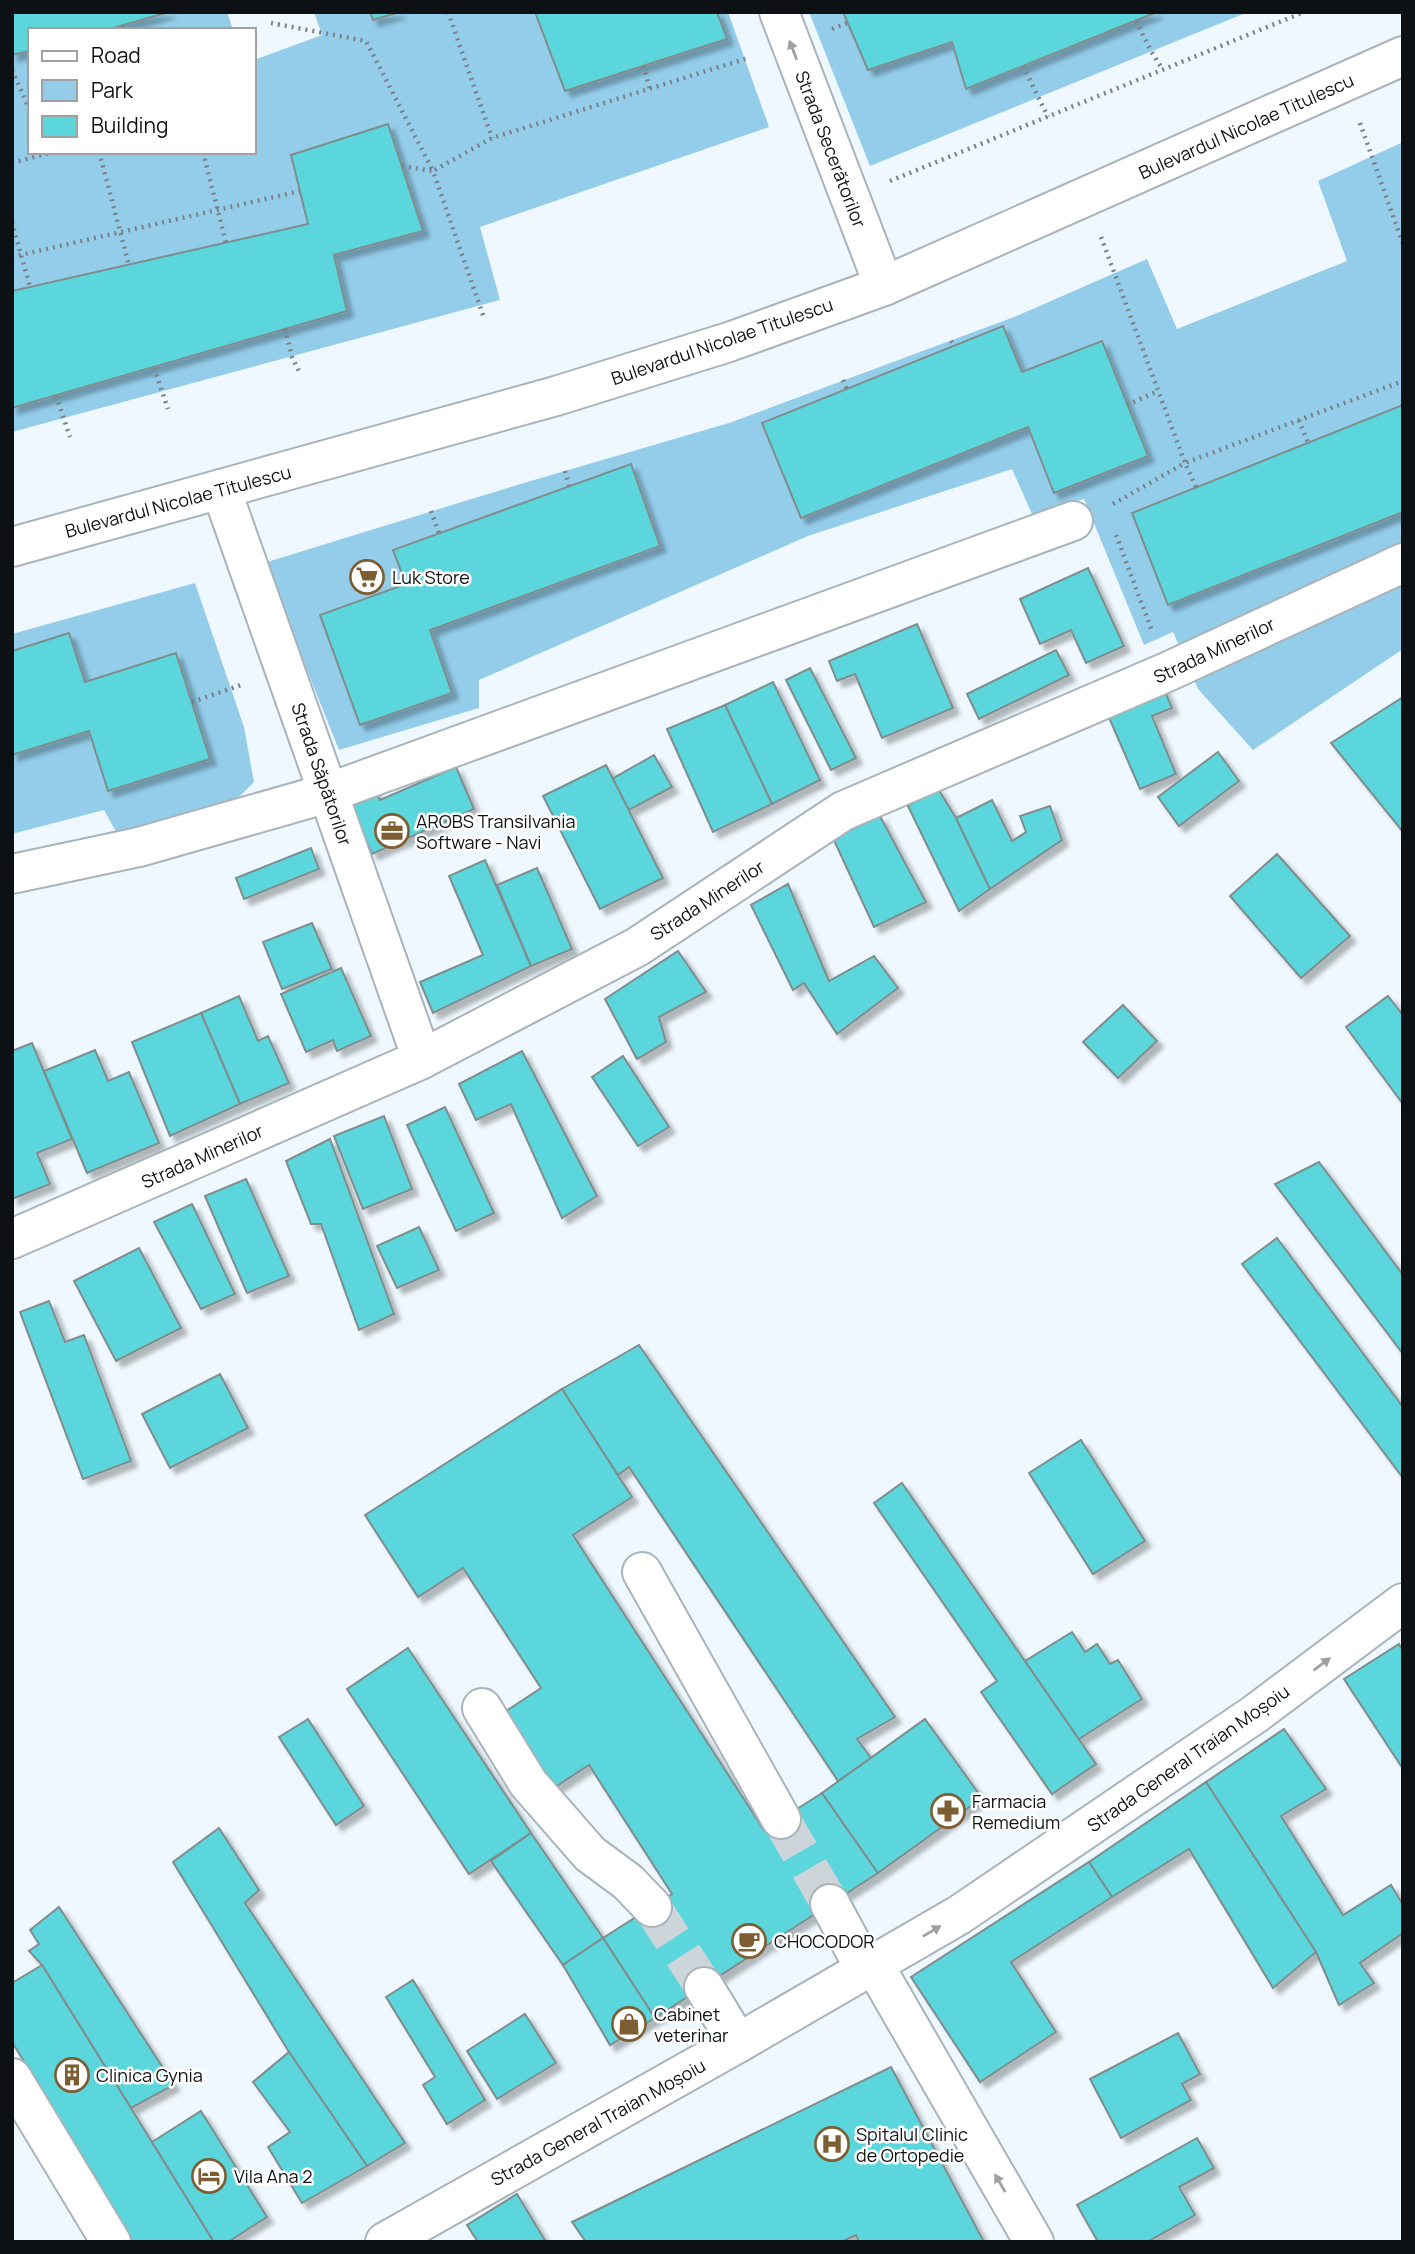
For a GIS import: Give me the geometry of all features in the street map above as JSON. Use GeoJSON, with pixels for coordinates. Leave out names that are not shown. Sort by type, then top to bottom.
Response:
{"type":"FeatureCollection","features":[{"type":"Feature","properties":{"kind":"street","name":"Strada Secerătorilor"},"geometry":{"type":"LineString","coordinates":[[785,28],[884,286]]}},
{"type":"Feature","properties":{"kind":"street","name":"Bulevardul Nicolae Titulescu"},"geometry":{"type":"LineString","coordinates":[[12,547],[556,396],[729,342],[884,286],[1403,56]]}},
{"type":"Feature","properties":{"kind":"street","name":"Strada Săpătorilor"},"geometry":{"type":"LineString","coordinates":[[221,489],[422,1059]]}},
{"type":"Feature","properties":{"kind":"street"},"geometry":{"type":"LineString","coordinates":[[12,874],[139,847],[328,793],[1090,515]]}},
{"type":"Feature","properties":{"kind":"street","name":"Strada Minerilor"},"geometry":{"type":"LineString","coordinates":[[12,1239],[422,1059],[637,947],[843,811],[1167,671],[1403,563]]}},
{"type":"Feature","properties":{"kind":"street"},"geometry":{"type":"LineString","coordinates":[[642,1572],[781,1819]]}},
{"type":"Feature","properties":{"kind":"street","name":"Strada General Traian Moșoiu"},"geometry":{"type":"LineString","coordinates":[[385,2242],[959,1915],[1255,1714],[1403,1603]]}},
{"type":"Feature","properties":{"kind":"street"},"geometry":{"type":"LineString","coordinates":[[482,1708],[528,1783],[590,1854],[628,1882],[652,1907]]}},
{"type":"Feature","properties":{"kind":"street"},"geometry":{"type":"LineString","coordinates":[[830,1904],[1034,2242]]}},
{"type":"Feature","properties":{"kind":"street"},"geometry":{"type":"LineString","coordinates":[[704,1987],[738,2043]]}},
{"type":"Feature","properties":{"kind":"street"},"geometry":{"type":"LineString","coordinates":[[12,2078],[111,2242]]}},
{"type":"Feature","properties":{"kind":"path"},"geometry":{"type":"LineString","coordinates":[[448,12],[492,138]]}},
{"type":"Feature","properties":{"kind":"path"},"geometry":{"type":"LineString","coordinates":[[850,197],[1304,12]]}},
{"type":"Feature","properties":{"kind":"path"},"geometry":{"type":"LineString","coordinates":[[1136,21],[1163,70]]}},
{"type":"Feature","properties":{"kind":"path"},"geometry":{"type":"LineString","coordinates":[[271,23],[366,41],[433,171],[484,318]]}},
{"type":"Feature","properties":{"kind":"path"},"geometry":{"type":"LineString","coordinates":[[402,166],[433,171],[492,138],[650,89],[785,28],[847,23]]}},
{"type":"Feature","properties":{"kind":"path"},"geometry":{"type":"LineString","coordinates":[[643,66],[650,89]]}},
{"type":"Feature","properties":{"kind":"path"},"geometry":{"type":"LineString","coordinates":[[1024,66],[1048,117]]}},
{"type":"Feature","properties":{"kind":"path"},"geometry":{"type":"LineString","coordinates":[[12,70],[28,106]]}},
{"type":"Feature","properties":{"kind":"path"},"geometry":{"type":"LineString","coordinates":[[1346,82],[1403,244]]}},
{"type":"Feature","properties":{"kind":"path"},"geometry":{"type":"LineString","coordinates":[[12,163],[46,154]]}},
{"type":"Feature","properties":{"kind":"path"},"geometry":{"type":"LineString","coordinates":[[100,154],[130,265]]}},
{"type":"Feature","properties":{"kind":"path"},"geometry":{"type":"LineString","coordinates":[[204,154],[226,243]]}},
{"type":"Feature","properties":{"kind":"path"},"geometry":{"type":"LineString","coordinates":[[12,257],[300,191]]}},
{"type":"Feature","properties":{"kind":"path"},"geometry":{"type":"LineString","coordinates":[[1086,197],[1196,487]]}},
{"type":"Feature","properties":{"kind":"path"},"geometry":{"type":"LineString","coordinates":[[12,222],[30,287]]}},
{"type":"Feature","properties":{"kind":"path"},"geometry":{"type":"LineString","coordinates":[[285,329],[299,372]]}},
{"type":"Feature","properties":{"kind":"path"},"geometry":{"type":"LineString","coordinates":[[154,368],[168,409]]}},
{"type":"Feature","properties":{"kind":"path"},"geometry":{"type":"LineString","coordinates":[[843,380],[847,389]]}},
{"type":"Feature","properties":{"kind":"path"},"geometry":{"type":"LineString","coordinates":[[1090,515],[1185,463],[1403,381]]}},
{"type":"Feature","properties":{"kind":"path"},"geometry":{"type":"LineString","coordinates":[[1127,405],[1158,391]]}},
{"type":"Feature","properties":{"kind":"path"},"geometry":{"type":"LineString","coordinates":[[56,396],[71,437]]}},
{"type":"Feature","properties":{"kind":"path"},"geometry":{"type":"LineString","coordinates":[[1299,420],[1308,443]]}},
{"type":"Feature","properties":{"kind":"path"},"geometry":{"type":"LineString","coordinates":[[565,471],[569,486]]}},
{"type":"Feature","properties":{"kind":"path"},"geometry":{"type":"LineString","coordinates":[[431,511],[439,533]]}},
{"type":"Feature","properties":{"kind":"path"},"geometry":{"type":"LineString","coordinates":[[1115,533],[1167,671]]}},
{"type":"Feature","properties":{"kind":"green space"},"geometry":{"type":"Polygon","coordinates":[[[169,12],[227,12],[232,28],[113,28],[169,12]]]}},
{"type":"Feature","properties":{"kind":"green space"},"geometry":{"type":"Polygon","coordinates":[[[314,12],[370,12],[374,20],[400,12],[535,12],[565,91],[727,39],[717,12],[728,12],[769,127],[480,227],[500,300],[12,432],[12,408],[347,311],[334,255],[423,230],[388,125],[292,155],[308,224],[12,291],[12,55],[28,51],[28,154],[256,154],[256,59],[322,35],[314,12]]]}},
{"type":"Feature","properties":{"kind":"green space"},"geometry":{"type":"Polygon","coordinates":[[[809,12],[843,12],[869,70],[952,42],[966,89],[1157,12],[1248,12],[870,166],[809,12]]]}},
{"type":"Feature","properties":{"kind":"green space"},"geometry":{"type":"Polygon","coordinates":[[[1403,142],[1403,405],[1133,513],[1169,605],[1403,512],[1403,649],[1253,750],[1198,689],[1173,632],[1144,645],[1084,499],[1032,514],[1012,469],[808,536],[479,680],[479,708],[339,750],[264,563],[729,423],[1014,317],[1147,259],[1177,329],[1347,261],[1318,181],[1403,142]],[[1003,327],[763,423],[801,517],[1028,427],[1054,493],[1148,456],[1102,341],[1022,372],[1003,327]],[[630,464],[394,549],[406,584],[320,615],[361,725],[452,693],[430,630],[660,547],[630,464]]]}},
{"type":"Feature","properties":{"kind":"green space"},"geometry":{"type":"Polygon","coordinates":[[[195,583],[244,727],[254,782],[227,809],[124,846],[104,810],[12,834],[12,755],[89,731],[109,791],[210,759],[176,654],[85,682],[69,633],[12,651],[12,634],[195,583]]]}},
{"type":"Feature","properties":{"kind":"building"},"geometry":{"type":"Polygon","coordinates":[[[12,12],[169,12],[113,28],[28,28],[28,51],[12,55],[12,12]]]}},
{"type":"Feature","properties":{"kind":"building"},"geometry":{"type":"Polygon","coordinates":[[[370,12],[400,12],[373,20],[370,12]]]}},
{"type":"Feature","properties":{"kind":"building"},"geometry":{"type":"Polygon","coordinates":[[[535,12],[717,12],[727,39],[565,91],[535,12]]]}},
{"type":"Feature","properties":{"kind":"building"},"geometry":{"type":"Polygon","coordinates":[[[843,12],[1157,12],[966,89],[952,42],[868,70],[843,12]]]}},
{"type":"Feature","properties":{"kind":"building"},"geometry":{"type":"Polygon","coordinates":[[[388,124],[423,231],[334,255],[347,311],[12,408],[12,291],[308,224],[291,155],[388,124]]]}},
{"type":"Feature","properties":{"kind":"building"},"geometry":{"type":"Polygon","coordinates":[[[1003,326],[1022,372],[1102,341],[1148,456],[1054,493],[1028,427],[801,518],[762,423],[1003,326]]]}},
{"type":"Feature","properties":{"kind":"building"},"geometry":{"type":"Polygon","coordinates":[[[1403,405],[1403,512],[1168,605],[1132,513],[1403,405]]]}},
{"type":"Feature","properties":{"kind":"building"},"geometry":{"type":"Polygon","coordinates":[[[631,464],[660,546],[430,630],[452,693],[360,725],[320,615],[406,584],[393,550],[631,464]]]}},
{"type":"Feature","properties":{"kind":"building"},"geometry":{"type":"Polygon","coordinates":[[[1088,568],[1124,646],[1086,663],[1071,630],[1040,644],[1020,599],[1088,568]]]}},
{"type":"Feature","properties":{"kind":"building"},"geometry":{"type":"Polygon","coordinates":[[[917,624],[953,708],[882,738],[855,674],[837,681],[829,661],[917,624]]]}},
{"type":"Feature","properties":{"kind":"building"},"geometry":{"type":"Polygon","coordinates":[[[69,633],[85,682],[176,653],[210,759],[108,791],[89,731],[12,755],[12,651],[69,633]]]}},
{"type":"Feature","properties":{"kind":"building"},"geometry":{"type":"Polygon","coordinates":[[[1056,650],[1069,675],[979,719],[967,694],[1056,650]]]}},
{"type":"Feature","properties":{"kind":"building"},"geometry":{"type":"Polygon","coordinates":[[[810,668],[856,758],[831,770],[786,680],[810,668]]]}},
{"type":"Feature","properties":{"kind":"building"},"geometry":{"type":"Polygon","coordinates":[[[773,682],[820,780],[772,804],[725,705],[773,682]]]}},
{"type":"Feature","properties":{"kind":"building"},"geometry":{"type":"Polygon","coordinates":[[[1161,682],[1172,708],[1152,716],[1176,774],[1140,789],[1104,706],[1161,682]]]}},
{"type":"Feature","properties":{"kind":"building"},"geometry":{"type":"Polygon","coordinates":[[[1403,697],[1403,832],[1331,743],[1403,697]]]}},
{"type":"Feature","properties":{"kind":"building"},"geometry":{"type":"Polygon","coordinates":[[[725,705],[772,804],[713,832],[667,729],[725,705]]]}},
{"type":"Feature","properties":{"kind":"building"},"geometry":{"type":"Polygon","coordinates":[[[1218,752],[1239,781],[1179,826],[1158,797],[1218,752]]]}},
{"type":"Feature","properties":{"kind":"building"},"geometry":{"type":"Polygon","coordinates":[[[654,755],[672,787],[629,810],[612,779],[654,755]]]}},
{"type":"Feature","properties":{"kind":"building"},"geometry":{"type":"Polygon","coordinates":[[[606,765],[663,878],[600,909],[543,796],[606,765]]]}},
{"type":"Feature","properties":{"kind":"building","name":"AROBS Transilvania Software - Navi"},"geometry":{"type":"Polygon","coordinates":[[[456,767],[474,809],[372,854],[344,791],[370,782],[380,800],[456,767]]]}},
{"type":"Feature","properties":{"kind":"building"},"geometry":{"type":"Polygon","coordinates":[[[937,787],[956,818],[990,889],[959,911],[908,806],[937,787]]]}},
{"type":"Feature","properties":{"kind":"building"},"geometry":{"type":"Polygon","coordinates":[[[992,800],[1012,841],[1026,832],[1020,816],[1050,806],[1062,840],[990,889],[956,818],[992,800]]]}},
{"type":"Feature","properties":{"kind":"building"},"geometry":{"type":"Polygon","coordinates":[[[880,816],[926,902],[874,927],[833,838],[880,816]]]}},
{"type":"Feature","properties":{"kind":"building"},"geometry":{"type":"Polygon","coordinates":[[[311,848],[319,869],[244,899],[236,878],[311,848]]]}},
{"type":"Feature","properties":{"kind":"building"},"geometry":{"type":"Polygon","coordinates":[[[1277,854],[1350,936],[1301,978],[1230,896],[1277,854]]]}},
{"type":"Feature","properties":{"kind":"building"},"geometry":{"type":"Polygon","coordinates":[[[485,860],[531,966],[433,1013],[420,982],[483,955],[449,876],[485,860]]]}},
{"type":"Feature","properties":{"kind":"building"},"geometry":{"type":"Polygon","coordinates":[[[537,868],[572,949],[531,966],[497,885],[537,868]]]}},
{"type":"Feature","properties":{"kind":"building"},"geometry":{"type":"Polygon","coordinates":[[[788,884],[829,981],[874,956],[898,988],[837,1034],[804,983],[793,990],[751,905],[788,884]]]}},
{"type":"Feature","properties":{"kind":"building"},"geometry":{"type":"Polygon","coordinates":[[[312,923],[332,969],[282,989],[263,942],[312,923]]]}},
{"type":"Feature","properties":{"kind":"building"},"geometry":{"type":"Polygon","coordinates":[[[678,951],[706,992],[659,1017],[666,1042],[637,1059],[605,999],[678,951]]]}},
{"type":"Feature","properties":{"kind":"building"},"geometry":{"type":"Polygon","coordinates":[[[341,968],[371,1036],[337,1051],[333,1040],[306,1052],[281,994],[341,968]]]}},
{"type":"Feature","properties":{"kind":"building"},"geometry":{"type":"Polygon","coordinates":[[[239,996],[258,1041],[268,1036],[289,1083],[240,1104],[201,1013],[239,996]]]}},
{"type":"Feature","properties":{"kind":"building"},"geometry":{"type":"Polygon","coordinates":[[[1388,996],[1403,1015],[1403,1104],[1346,1027],[1388,996]]]}},
{"type":"Feature","properties":{"kind":"building"},"geometry":{"type":"Polygon","coordinates":[[[1123,1005],[1157,1041],[1118,1078],[1083,1042],[1123,1005]]]}},
{"type":"Feature","properties":{"kind":"building"},"geometry":{"type":"Polygon","coordinates":[[[201,1013],[240,1104],[170,1136],[132,1042],[201,1013]]]}},
{"type":"Feature","properties":{"kind":"building"},"geometry":{"type":"Polygon","coordinates":[[[32,1043],[72,1139],[37,1153],[50,1184],[12,1199],[12,1051],[32,1043]]]}},
{"type":"Feature","properties":{"kind":"building"},"geometry":{"type":"Polygon","coordinates":[[[95,1050],[108,1081],[129,1072],[159,1143],[87,1173],[44,1071],[95,1050]]]}},
{"type":"Feature","properties":{"kind":"building"},"geometry":{"type":"Polygon","coordinates":[[[522,1051],[597,1196],[562,1218],[511,1104],[476,1120],[459,1084],[522,1051]]]}},
{"type":"Feature","properties":{"kind":"building"},"geometry":{"type":"Polygon","coordinates":[[[623,1056],[669,1127],[638,1146],[592,1077],[623,1056]]]}},
{"type":"Feature","properties":{"kind":"building"},"geometry":{"type":"Polygon","coordinates":[[[445,1107],[494,1213],[456,1231],[407,1125],[445,1107]]]}},
{"type":"Feature","properties":{"kind":"building"},"geometry":{"type":"Polygon","coordinates":[[[384,1116],[412,1189],[363,1209],[334,1136],[384,1116]]]}},
{"type":"Feature","properties":{"kind":"building"},"geometry":{"type":"Polygon","coordinates":[[[330,1139],[394,1314],[359,1330],[321,1224],[311,1224],[286,1161],[330,1139]]]}},
{"type":"Feature","properties":{"kind":"building"},"geometry":{"type":"Polygon","coordinates":[[[1319,1162],[1403,1275],[1403,1354],[1275,1184],[1319,1162]]]}},
{"type":"Feature","properties":{"kind":"building"},"geometry":{"type":"Polygon","coordinates":[[[246,1179],[289,1276],[247,1293],[205,1196],[246,1179]]]}},
{"type":"Feature","properties":{"kind":"building"},"geometry":{"type":"Polygon","coordinates":[[[192,1204],[235,1294],[201,1309],[154,1222],[192,1204]]]}},
{"type":"Feature","properties":{"kind":"building"},"geometry":{"type":"Polygon","coordinates":[[[419,1227],[439,1270],[397,1288],[377,1246],[419,1227]]]}},
{"type":"Feature","properties":{"kind":"building"},"geometry":{"type":"Polygon","coordinates":[[[1277,1238],[1403,1407],[1403,1478],[1242,1264],[1277,1238]]]}},
{"type":"Feature","properties":{"kind":"building"},"geometry":{"type":"Polygon","coordinates":[[[139,1248],[181,1328],[116,1361],[74,1281],[139,1248]]]}},
{"type":"Feature","properties":{"kind":"building"},"geometry":{"type":"Polygon","coordinates":[[[49,1301],[65,1342],[84,1335],[131,1461],[83,1479],[20,1312],[49,1301]]]}},
{"type":"Feature","properties":{"kind":"building"},"geometry":{"type":"Polygon","coordinates":[[[639,1345],[895,1717],[857,1739],[871,1758],[838,1781],[629,1467],[618,1475],[562,1389],[639,1345]]]}},
{"type":"Feature","properties":{"kind":"building"},"geometry":{"type":"Polygon","coordinates":[[[220,1374],[248,1428],[170,1468],[142,1414],[220,1374]]]}},
{"type":"Feature","properties":{"kind":"building"},"geometry":{"type":"Polygon","coordinates":[[[562,1389],[632,1497],[573,1535],[764,1830],[822,1793],[878,1873],[655,2018],[603,1938],[672,1894],[589,1765],[546,1793],[497,1717],[541,1688],[463,1568],[418,1597],[365,1515],[562,1389]]]}},
{"type":"Feature","properties":{"kind":"building"},"geometry":{"type":"Polygon","coordinates":[[[1081,1440],[1145,1541],[1093,1574],[1029,1473],[1081,1440]]]}},
{"type":"Feature","properties":{"kind":"building"},"geometry":{"type":"Polygon","coordinates":[[[902,1483],[1096,1764],[1052,1794],[981,1692],[997,1681],[874,1503],[902,1483]]]}},
{"type":"Feature","properties":{"kind":"building"},"geometry":{"type":"Polygon","coordinates":[[[1072,1632],[1085,1652],[1097,1644],[1110,1664],[1118,1660],[1142,1699],[1079,1739],[1025,1661],[1072,1632]]]}},
{"type":"Feature","properties":{"kind":"building"},"geometry":{"type":"Polygon","coordinates":[[[1399,1644],[1403,1651],[1403,1769],[1344,1679],[1399,1644]]]}},
{"type":"Feature","properties":{"kind":"building"},"geometry":{"type":"Polygon","coordinates":[[[408,1648],[531,1833],[469,1874],[347,1689],[408,1648]]]}},
{"type":"Feature","properties":{"kind":"building"},"geometry":{"type":"Polygon","coordinates":[[[308,1719],[364,1806],[336,1825],[279,1737],[308,1719]]]}},
{"type":"Feature","properties":{"kind":"building"},"geometry":{"type":"Polygon","coordinates":[[[925,1719],[982,1798],[878,1873],[822,1793],[925,1719]]]}},
{"type":"Feature","properties":{"kind":"building"},"geometry":{"type":"Polygon","coordinates":[[[1284,1729],[1326,1789],[1281,1816],[1343,1915],[1391,1885],[1403,1905],[1403,1933],[1360,1963],[1374,1983],[1339,2005],[1316,1952],[1206,1782],[1284,1729]]]}},
{"type":"Feature","properties":{"kind":"building"},"geometry":{"type":"Polygon","coordinates":[[[1206,1782],[1316,1952],[1273,1988],[1189,1849],[1112,1897],[1089,1862],[1206,1782]]]}},
{"type":"Feature","properties":{"kind":"building"},"geometry":{"type":"Polygon","coordinates":[[[219,1828],[259,1890],[245,1903],[405,2143],[367,2166],[289,2052],[173,1862],[219,1828]]]}},
{"type":"Feature","properties":{"kind":"building"},"geometry":{"type":"Polygon","coordinates":[[[531,1833],[603,1938],[563,1965],[491,1861],[531,1833]]]}},
{"type":"Feature","properties":{"kind":"building"},"geometry":{"type":"Polygon","coordinates":[[[1089,1862],[1112,1897],[1011,1962],[1056,2032],[980,2082],[911,1977],[1089,1862]]]}},
{"type":"Feature","properties":{"kind":"building"},"geometry":{"type":"Polygon","coordinates":[[[59,1907],[174,2085],[131,2108],[42,1965],[29,1951],[39,1944],[30,1930],[59,1907]]]}},
{"type":"Feature","properties":{"kind":"building"},"geometry":{"type":"Polygon","coordinates":[[[603,1938],[655,2018],[610,2045],[563,1965],[603,1938]]]}},
{"type":"Feature","properties":{"kind":"building","name":"Clinica Gynia"},"geometry":{"type":"Polygon","coordinates":[[[42,1965],[214,2242],[119,2242],[90,2192],[100,2185],[12,2042],[12,1983],[42,1965]]]}},
{"type":"Feature","properties":{"kind":"building"},"geometry":{"type":"Polygon","coordinates":[[[413,1980],[485,2100],[447,2124],[423,2085],[435,2077],[386,1997],[413,1980]]]}},
{"type":"Feature","properties":{"kind":"building"},"geometry":{"type":"Polygon","coordinates":[[[525,2014],[556,2063],[497,2099],[467,2051],[525,2014]]]}},
{"type":"Feature","properties":{"kind":"building"},"geometry":{"type":"Polygon","coordinates":[[[1178,2033],[1200,2074],[1182,2084],[1191,2100],[1121,2138],[1090,2079],[1178,2033]]]}},
{"type":"Feature","properties":{"kind":"building"},"geometry":{"type":"Polygon","coordinates":[[[289,2052],[367,2166],[302,2203],[268,2147],[290,2132],[253,2082],[289,2052]]]}},
{"type":"Feature","properties":{"kind":"building","name":"Spitalul Clinic de Ortopedie"},"geometry":{"type":"Polygon","coordinates":[[[891,2067],[984,2242],[859,2242],[856,2235],[841,2242],[586,2242],[572,2222],[891,2067]]]}},
{"type":"Feature","properties":{"kind":"building"},"geometry":{"type":"Polygon","coordinates":[[[201,2111],[267,2217],[228,2242],[214,2242],[152,2142],[201,2111]]]}},
{"type":"Feature","properties":{"kind":"building"},"geometry":{"type":"Polygon","coordinates":[[[1197,2138],[1214,2168],[1179,2187],[1195,2215],[1147,2242],[1098,2242],[1077,2205],[1197,2138]]]}},
{"type":"Feature","properties":{"kind":"building"},"geometry":{"type":"Polygon","coordinates":[[[517,2194],[546,2242],[478,2242],[467,2225],[517,2194]]]}},
{"type":"Feature","properties":{"kind":"tunnel"},"geometry":{"type":"LineString","coordinates":[[781,1819],[830,1904]]}},
{"type":"Feature","properties":{"kind":"tunnel"},"geometry":{"type":"LineString","coordinates":[[652,1907],[704,1987]]}},
{"type":"Feature","properties":{"kind":"place","name":"Luk Store"},"geometry":{"type":"Point","coordinates":[367,577]}},
{"type":"Feature","properties":{"kind":"place","name":"AROBS Transilvania Software - Navi"},"geometry":{"type":"Point","coordinates":[392,831]}},
{"type":"Feature","properties":{"kind":"place","name":"Farmacia Remedium"},"geometry":{"type":"Point","coordinates":[948,1811]}},
{"type":"Feature","properties":{"kind":"place","name":"CHOCODOR"},"geometry":{"type":"Point","coordinates":[749,1941]}},
{"type":"Feature","properties":{"kind":"place","name":"Cabinet veterinar"},"geometry":{"type":"Point","coordinates":[629,2024]}},
{"type":"Feature","properties":{"kind":"place","name":"Clinica Gynia"},"geometry":{"type":"Point","coordinates":[72,2075]}},
{"type":"Feature","properties":{"kind":"place","name":"Spitalul Clinic de Ortopedie"},"geometry":{"type":"Point","coordinates":[832,2144]}},
{"type":"Feature","properties":{"kind":"place","name":"Vila Ana 2"},"geometry":{"type":"Point","coordinates":[209,2176]}}]}
